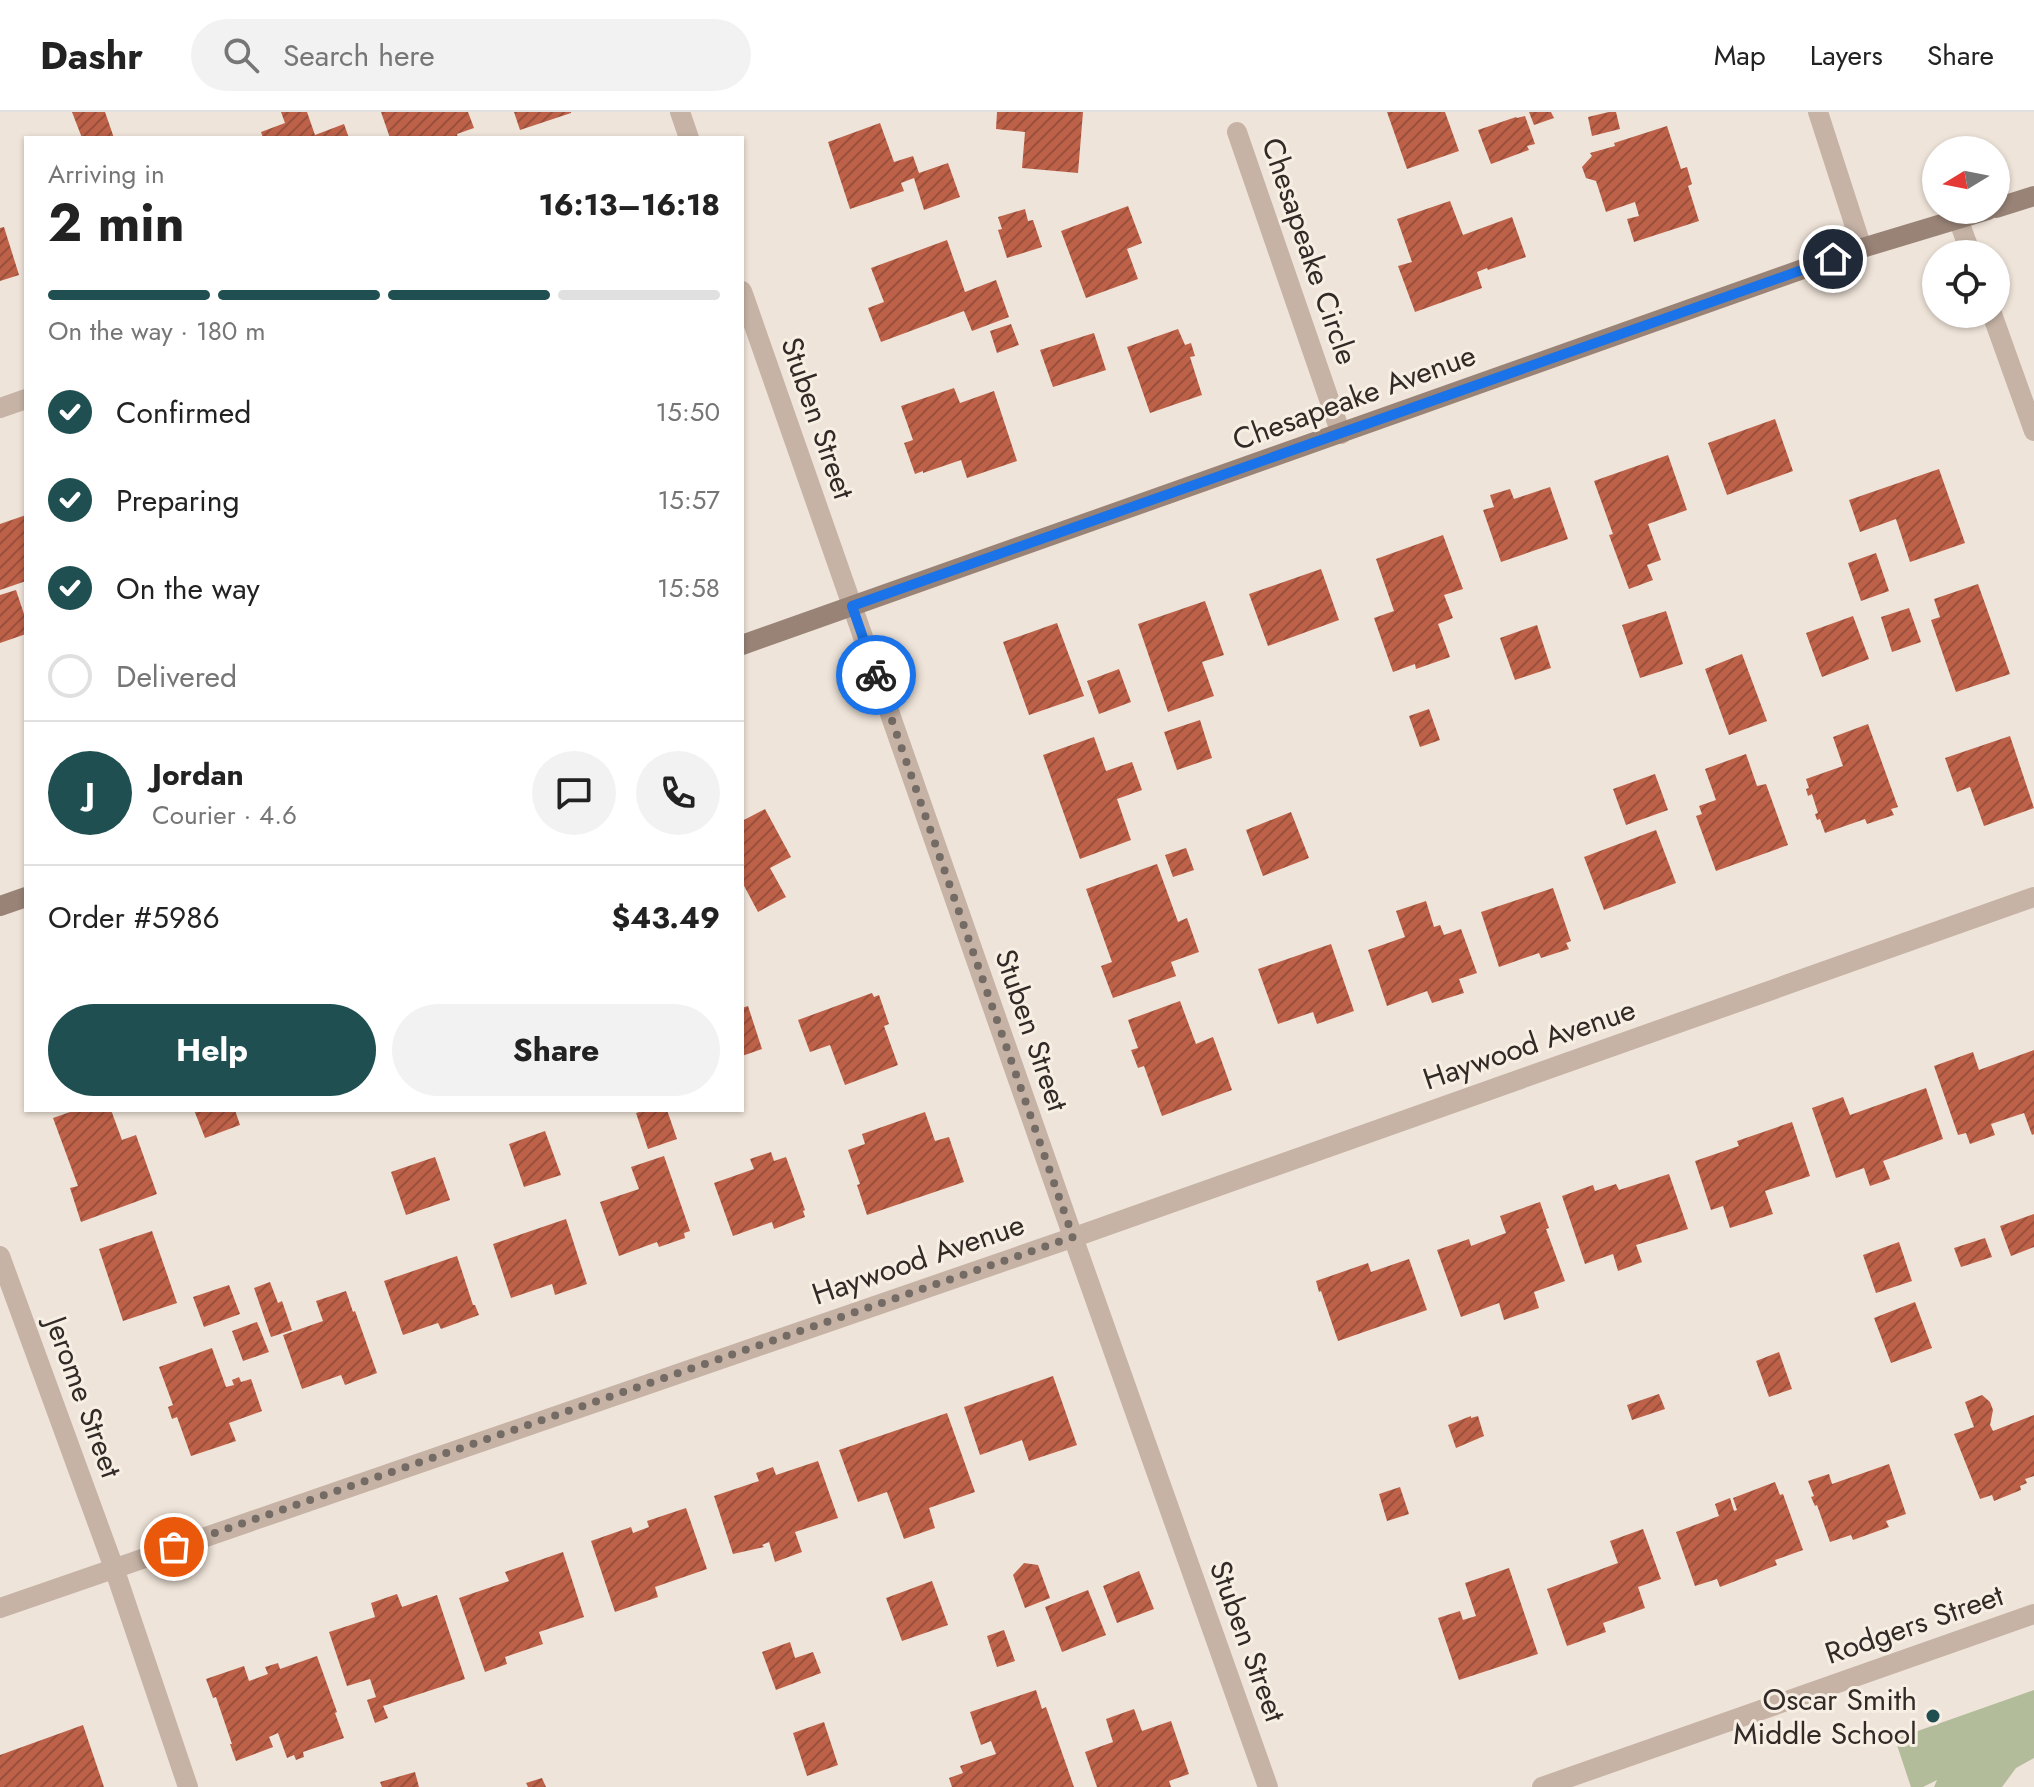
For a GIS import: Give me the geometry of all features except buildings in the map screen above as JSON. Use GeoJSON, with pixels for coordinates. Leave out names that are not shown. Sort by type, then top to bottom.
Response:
{"type":"FeatureCollection","features":[{"type":"Feature","properties":{"kind":"street"},"geometry":{"type":"LineString","coordinates":[[680,112],[688,136]]}},
{"type":"Feature","properties":{"kind":"street"},"geometry":{"type":"LineString","coordinates":[[1818,112],[1862,248]]}},
{"type":"Feature","properties":{"kind":"street","name":"Chesapeake Circle"},"geometry":{"type":"LineString","coordinates":[[1237,132],[1341,434]]}},
{"type":"Feature","properties":{"kind":"street"},"geometry":{"type":"LineString","coordinates":[[2010,204],[2034,196]]}},
{"type":"Feature","properties":{"kind":"street","name":"Chesapeake Avenue"},"geometry":{"type":"LineString","coordinates":[[744,644],[1862,248],[1941,224]]}},
{"type":"Feature","properties":{"kind":"street","name":"Stuben Street"},"geometry":{"type":"LineString","coordinates":[[744,297],[1268,1787]]}},
{"type":"Feature","properties":{"kind":"street"},"geometry":{"type":"LineString","coordinates":[[1997,328],[2034,431]]}},
{"type":"Feature","properties":{"kind":"street"},"geometry":{"type":"LineString","coordinates":[[0,408],[24,400]]}},
{"type":"Feature","properties":{"kind":"street","name":"Haywood Avenue"},"geometry":{"type":"LineString","coordinates":[[0,1608],[1073,1237],[2034,897]]}},
{"type":"Feature","properties":{"kind":"street"},"geometry":{"type":"LineString","coordinates":[[0,906],[24,898]]}},
{"type":"Feature","properties":{"kind":"street","name":"Jerome Street"},"geometry":{"type":"LineString","coordinates":[[0,1256],[114,1568],[188,1787]]}},
{"type":"Feature","properties":{"kind":"street","name":"Rodgers Street"},"geometry":{"type":"LineString","coordinates":[[1542,1787],[2034,1614]]}},
{"type":"Feature","properties":{"kind":"green space"},"geometry":{"type":"Polygon","coordinates":[[[2034,1690],[2034,1758],[2016,1768],[2002,1787],[1934,1787],[1937,1780],[1923,1787],[1911,1787],[1895,1739],[2034,1690]]]}},
{"type":"Feature","properties":{"kind":"way so far"},"geometry":{"type":"LineString","coordinates":[[174,1547],[1073,1237],[876,675]]}},
{"type":"Feature","properties":{"kind":"place","name":"Oscar Smith Middle School"},"geometry":{"type":"Point","coordinates":[1933,1716]}},
{"type":"Feature","properties":{"kind":"route"},"geometry":{"type":"LineString","coordinates":[[876,675],[852,606],[1833,259]]}}]}
